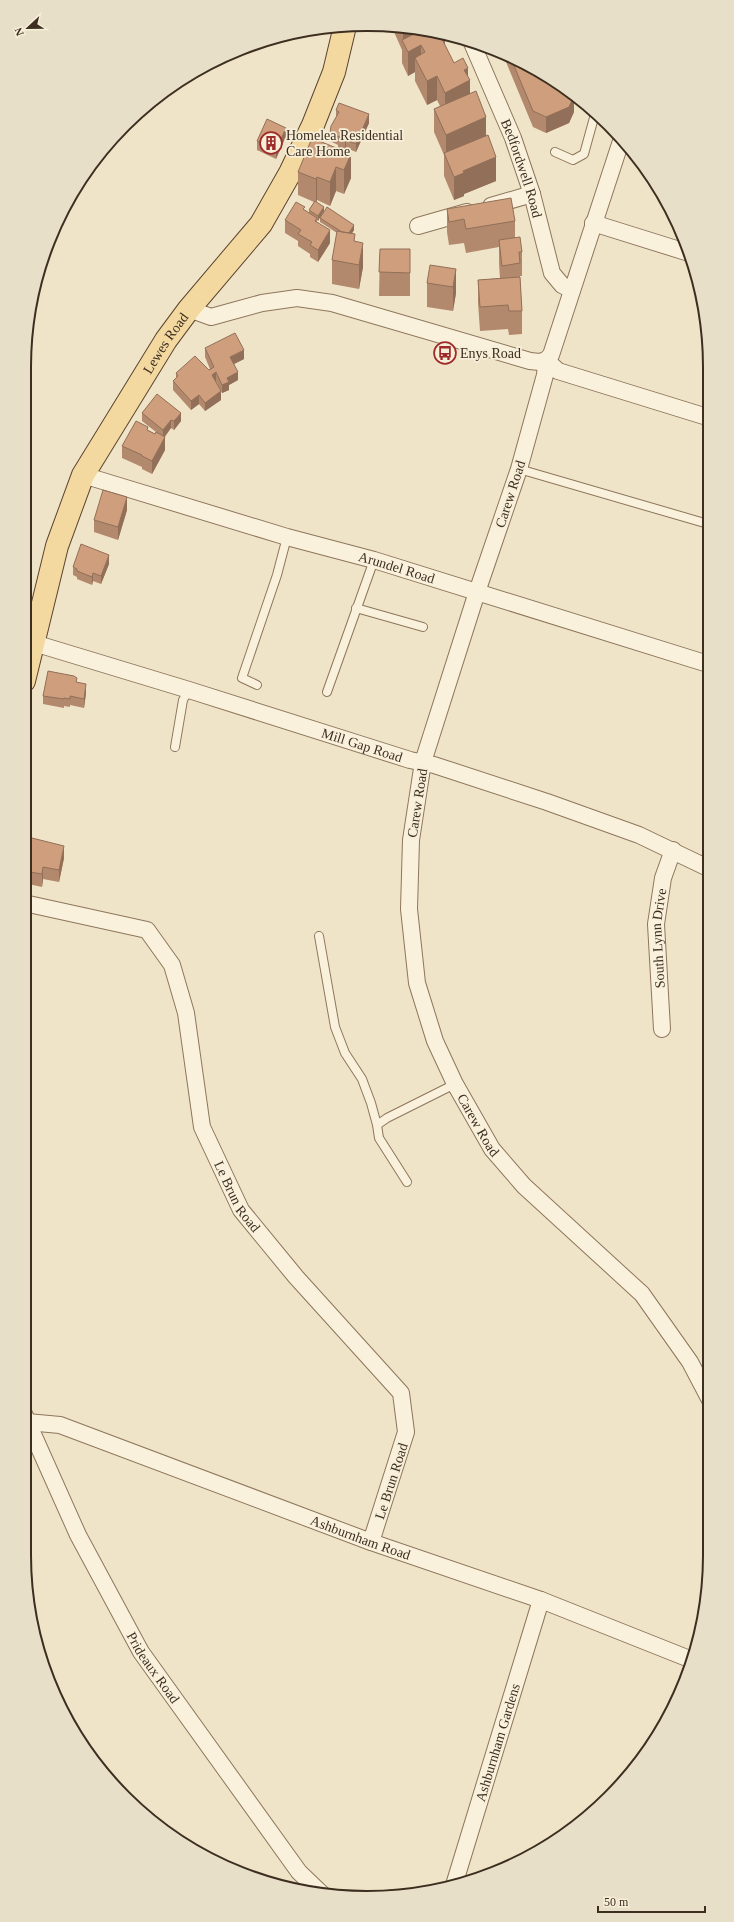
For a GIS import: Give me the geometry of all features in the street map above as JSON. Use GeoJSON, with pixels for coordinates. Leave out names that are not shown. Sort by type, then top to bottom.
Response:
{"type":"FeatureCollection","features":[{"type":"Feature","properties":{"kind":"main road","name":"Lewes Road"},"geometry":{"type":"LineString","coordinates":[[31,634],[57,546],[83,475],[166,340],[189,309],[261,224],[290,173],[313,125],[334,72],[344,32]]}},
{"type":"Feature","properties":{"kind":"street","name":"Bedfordwell Road"},"geometry":{"type":"LineString","coordinates":[[475,49],[513,138],[532,194],[552,273],[562,285],[572,290]]}},
{"type":"Feature","properties":{"kind":"street","name":"Carew Road"},"geometry":{"type":"LineString","coordinates":[[620,145],[551,356],[546,360],[545,375],[519,468],[477,592],[423,762],[411,840],[409,909],[418,982],[435,1041],[455,1084],[492,1149],[524,1186],[642,1294],[690,1362],[703,1387]]}},
{"type":"Feature","properties":{"kind":"street"},"geometry":{"type":"LineString","coordinates":[[418,226],[532,194]]}},
{"type":"Feature","properties":{"kind":"street"},"geometry":{"type":"LineString","coordinates":[[593,223],[682,251]]}},
{"type":"Feature","properties":{"kind":"street"},"geometry":{"type":"LineString","coordinates":[[189,309],[211,318],[262,303],[297,298],[332,303],[530,361],[540,362],[546,360],[558,371],[703,416]]}},
{"type":"Feature","properties":{"kind":"street","name":"Arundel Road"},"geometry":{"type":"LineString","coordinates":[[83,475],[287,537],[374,560],[703,662]]}},
{"type":"Feature","properties":{"kind":"street","name":"Mill Gap Road"},"geometry":{"type":"LineString","coordinates":[[31,642],[410,760],[423,762],[547,802],[639,835],[703,865]]}},
{"type":"Feature","properties":{"kind":"street","name":"South Lynn Drive"},"geometry":{"type":"LineString","coordinates":[[662,1029],[656,924],[662,878],[673,850]]}},
{"type":"Feature","properties":{"kind":"street","name":"Le Brun Road"},"geometry":{"type":"LineString","coordinates":[[31,905],[147,930],[172,965],[186,1012],[202,1127],[241,1210],[296,1277],[401,1393],[406,1432],[371,1542]]}},
{"type":"Feature","properties":{"kind":"street","name":"Ashburnham Road"},"geometry":{"type":"LineString","coordinates":[[31,1419],[60,1425],[371,1542],[541,1600],[687,1658]]}},
{"type":"Feature","properties":{"kind":"street","name":"Prideaux Road"},"geometry":{"type":"LineString","coordinates":[[31,1429],[78,1535],[141,1652],[298,1872],[314,1887]]}},
{"type":"Feature","properties":{"kind":"street","name":"Ashburnham Gardens"},"geometry":{"type":"LineString","coordinates":[[456,1879],[541,1600]]}},
{"type":"Feature","properties":{"kind":"lane"},"geometry":{"type":"LineString","coordinates":[[555,152],[573,160],[584,154],[593,118]]}},
{"type":"Feature","properties":{"kind":"lane"},"geometry":{"type":"LineString","coordinates":[[519,468],[703,523]]}},
{"type":"Feature","properties":{"kind":"lane"},"geometry":{"type":"LineString","coordinates":[[257,685],[242,678],[287,537]]}},
{"type":"Feature","properties":{"kind":"lane"},"geometry":{"type":"LineString","coordinates":[[327,692],[374,560]]}},
{"type":"Feature","properties":{"kind":"lane"},"geometry":{"type":"LineString","coordinates":[[356,608],[424,627]]}},
{"type":"Feature","properties":{"kind":"lane"},"geometry":{"type":"LineString","coordinates":[[175,747],[183,700],[189,690]]}},
{"type":"Feature","properties":{"kind":"lane"},"geometry":{"type":"LineString","coordinates":[[320,936],[335,1027],[345,1053],[362,1079],[378,1125],[379,1138],[407,1182]]}},
{"type":"Feature","properties":{"kind":"lane"},"geometry":{"type":"LineString","coordinates":[[378,1125],[387,1118],[455,1084]]}},
{"type":"Feature","properties":{"kind":"building"},"geometry":{"type":"Polygon","coordinates":[[[413,34],[442,39],[454,63],[463,58],[468,68],[464,70],[470,80],[445,93],[437,76],[427,81],[415,58],[425,52],[421,45],[408,52],[402,40],[413,34]]]}},
{"type":"Feature","properties":{"kind":"building"},"geometry":{"type":"Polygon","coordinates":[[[514,65],[535,76],[572,100],[569,107],[546,117],[533,111],[514,65]]]}},
{"type":"Feature","properties":{"kind":"building"},"geometry":{"type":"Polygon","coordinates":[[[476,91],[486,117],[446,135],[434,109],[476,91]]]}},
{"type":"Feature","properties":{"kind":"building"},"geometry":{"type":"Polygon","coordinates":[[[339,103],[369,114],[356,144],[346,140],[345,142],[338,139],[340,137],[330,133],[331,126],[339,112],[336,110],[339,103]]]}},
{"type":"Feature","properties":{"kind":"building"},"geometry":{"type":"Polygon","coordinates":[[[267,119],[286,128],[276,150],[257,141],[267,119]]]}},
{"type":"Feature","properties":{"kind":"building"},"geometry":{"type":"Polygon","coordinates":[[[488,135],[496,157],[463,171],[464,173],[454,177],[444,153],[488,135]]]}},
{"type":"Feature","properties":{"kind":"building"},"geometry":{"type":"Polygon","coordinates":[[[312,138],[351,154],[344,170],[336,167],[330,182],[317,177],[316,179],[298,172],[312,138]]]}},
{"type":"Feature","properties":{"kind":"building"},"geometry":{"type":"Polygon","coordinates":[[[511,198],[515,221],[466,229],[464,219],[449,222],[447,209],[511,198]]]}},
{"type":"Feature","properties":{"kind":"building"},"geometry":{"type":"Polygon","coordinates":[[[315,201],[324,207],[318,216],[309,210],[315,201]]]}},
{"type":"Feature","properties":{"kind":"building"},"geometry":{"type":"Polygon","coordinates":[[[296,202],[305,207],[303,209],[317,218],[315,221],[330,230],[318,250],[310,245],[312,242],[298,234],[301,230],[285,220],[296,202]]]}},
{"type":"Feature","properties":{"kind":"building"},"geometry":{"type":"Polygon","coordinates":[[[327,207],[354,225],[349,233],[342,232],[320,218],[327,207]]]}},
{"type":"Feature","properties":{"kind":"building"},"geometry":{"type":"Polygon","coordinates":[[[337,231],[355,234],[354,241],[363,243],[359,265],[332,260],[337,231]]]}},
{"type":"Feature","properties":{"kind":"building"},"geometry":{"type":"Polygon","coordinates":[[[520,237],[522,252],[519,252],[520,263],[502,266],[499,240],[520,237]]]}},
{"type":"Feature","properties":{"kind":"building"},"geometry":{"type":"Polygon","coordinates":[[[380,249],[410,249],[410,273],[379,272],[380,249]]]}},
{"type":"Feature","properties":{"kind":"building"},"geometry":{"type":"Polygon","coordinates":[[[430,265],[456,269],[453,287],[427,283],[430,265]]]}},
{"type":"Feature","properties":{"kind":"building"},"geometry":{"type":"Polygon","coordinates":[[[520,277],[522,311],[509,311],[508,305],[480,307],[478,280],[520,277]]]}},
{"type":"Feature","properties":{"kind":"building"},"geometry":{"type":"Polygon","coordinates":[[[235,333],[244,350],[230,357],[238,372],[227,378],[229,382],[222,385],[216,372],[212,375],[221,391],[205,403],[199,395],[191,401],[173,381],[178,376],[176,373],[195,356],[209,370],[214,367],[205,348],[235,333]]]}},
{"type":"Feature","properties":{"kind":"building"},"geometry":{"type":"Polygon","coordinates":[[[157,394],[181,413],[174,421],[171,420],[163,430],[142,413],[157,394]]]}},
{"type":"Feature","properties":{"kind":"building"},"geometry":{"type":"Polygon","coordinates":[[[136,421],[148,427],[147,430],[155,434],[156,432],[165,437],[152,461],[122,446],[136,421]]]}},
{"type":"Feature","properties":{"kind":"building"},"geometry":{"type":"Polygon","coordinates":[[[103,490],[127,497],[118,527],[94,520],[103,490]]]}},
{"type":"Feature","properties":{"kind":"building"},"geometry":{"type":"Polygon","coordinates":[[[81,544],[109,555],[101,576],[93,573],[92,577],[77,571],[77,569],[73,567],[81,544]]]}},
{"type":"Feature","properties":{"kind":"building"},"geometry":{"type":"Polygon","coordinates":[[[48,671],[74,676],[77,678],[76,682],[86,684],[84,699],[70,696],[70,699],[64,699],[43,696],[48,671]]]}},
{"type":"Feature","properties":{"kind":"building"},"geometry":{"type":"Polygon","coordinates":[[[31,838],[64,846],[59,870],[43,867],[42,874],[31,872],[31,838]]]}},
{"type":"Feature","properties":{"kind":"place","name":"Homelea Residential Care Home"},"geometry":{"type":"Point","coordinates":[271,143]}},
{"type":"Feature","properties":{"kind":"place","name":"Enys Road"},"geometry":{"type":"Point","coordinates":[445,353]}}]}
